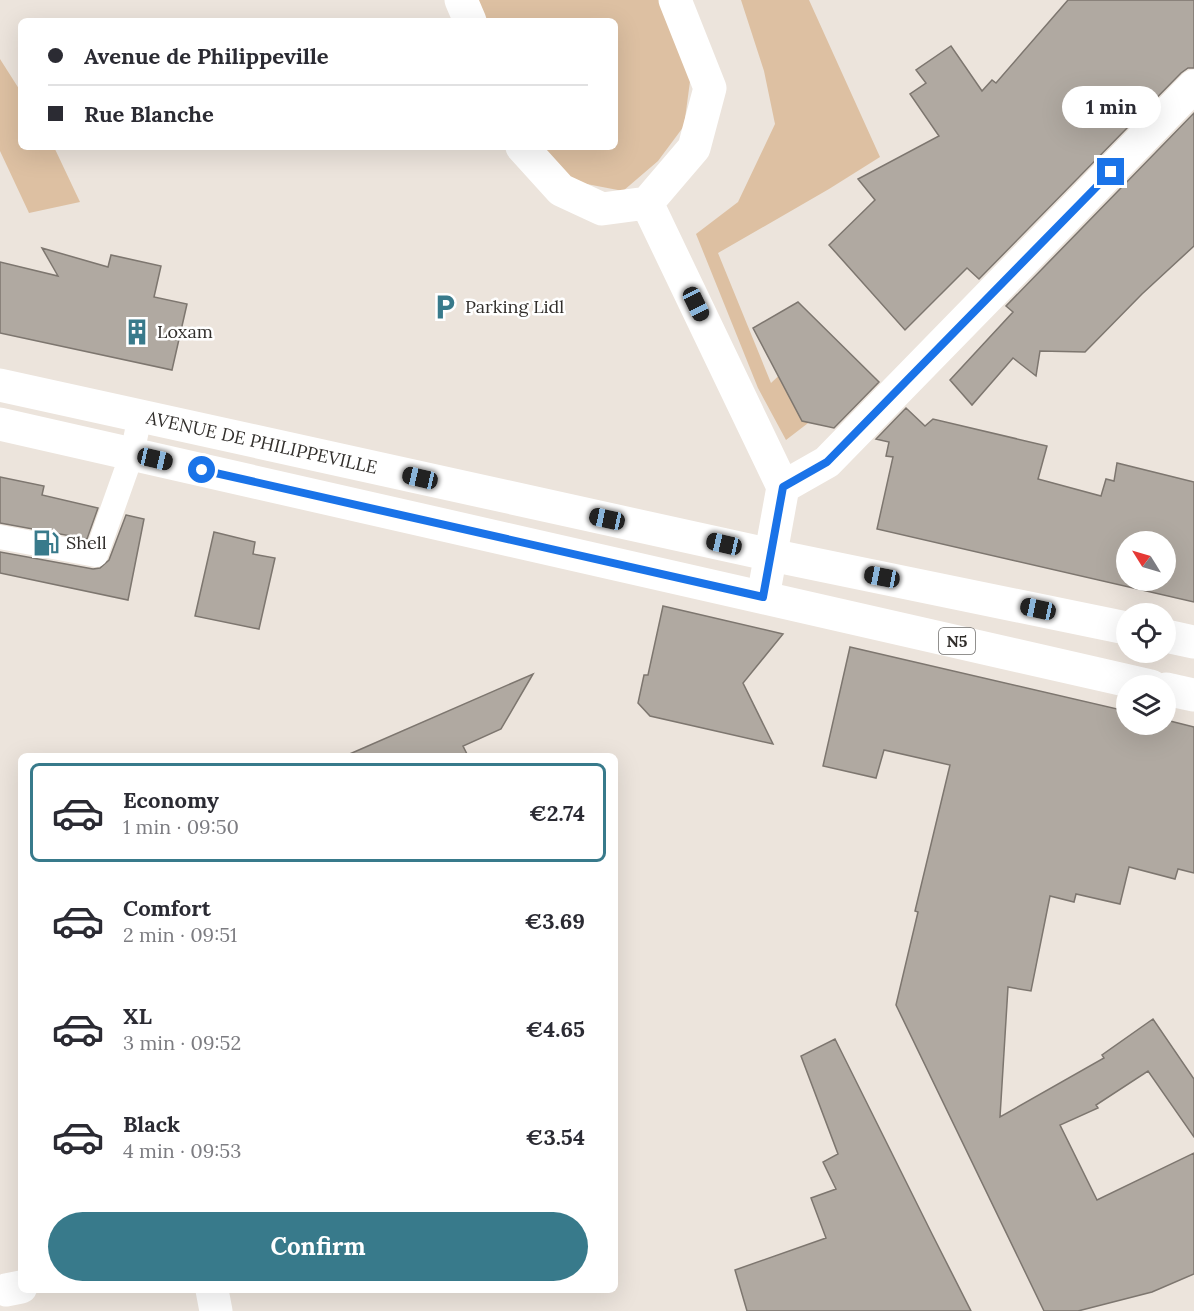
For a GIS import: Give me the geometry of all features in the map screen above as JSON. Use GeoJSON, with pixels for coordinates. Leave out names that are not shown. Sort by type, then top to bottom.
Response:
{"type":"FeatureCollection","features":[{"type":"Feature","properties":{"kind":"main road"},"geometry":{"type":"LineString","coordinates":[[461,0],[469,18]]}},
{"type":"Feature","properties":{"kind":"main road"},"geometry":{"type":"LineString","coordinates":[[525,150],[561,190],[602,209],[647,203],[694,148],[710,88],[675,0]]}},
{"type":"Feature","properties":{"kind":"main road"},"geometry":{"type":"LineString","coordinates":[[783,487],[827,462],[1194,86]]}},
{"type":"Feature","properties":{"kind":"main road"},"geometry":{"type":"LineString","coordinates":[[647,203],[783,487],[763,597]]}},
{"type":"Feature","properties":{"kind":"main road","name":"AVENUE DE PHILIPPEVILLE"},"geometry":{"type":"LineString","coordinates":[[0,386],[771,555],[1116,626]]}},
{"type":"Feature","properties":{"kind":"main road","name":"AVENUE DE PHILIPPEVILLE"},"geometry":{"type":"LineString","coordinates":[[0,424],[763,597]]}},
{"type":"Feature","properties":{"kind":"main road","name":"N5"},"geometry":{"type":"LineString","coordinates":[[763,597],[1116,678]]}},
{"type":"Feature","properties":{"kind":"main road"},"geometry":{"type":"LineString","coordinates":[[1176,638],[1194,642]]}},
{"type":"Feature","properties":{"kind":"main road"},"geometry":{"type":"LineString","coordinates":[[1176,691],[1194,695]]}},
{"type":"Feature","properties":{"kind":"main road"},"geometry":{"type":"LineString","coordinates":[[213,1293],[216,1311]]}},
{"type":"Feature","properties":{"kind":"lane"},"geometry":{"type":"LineString","coordinates":[[0,537],[96,555],[132,454],[140,416]]}},
{"type":"Feature","properties":{"kind":"shaded area"},"geometry":{"type":"Polygon","coordinates":[[[476,0],[662,0],[691,74],[684,126],[658,161],[623,191],[571,181],[540,150],[618,150],[618,18],[484,18],[476,0]]]}},
{"type":"Feature","properties":{"kind":"shaded area"},"geometry":{"type":"Polygon","coordinates":[[[741,0],[809,0],[880,157],[718,253],[771,383],[788,367],[829,407],[786,440],[758,388],[696,234],[738,202],[775,124],[764,71],[741,0]]]}},
{"type":"Feature","properties":{"kind":"shaded area"},"geometry":{"type":"Polygon","coordinates":[[[0,59],[18,87],[18,150],[55,150],[80,202],[29,213],[0,151],[0,59]]]}},
{"type":"Feature","properties":{"kind":"building"},"geometry":{"type":"Polygon","coordinates":[[[1068,0],[1194,0],[1194,68],[1188,68],[1181,73],[979,279],[967,268],[905,330],[829,245],[875,200],[858,179],[939,136],[910,94],[926,83],[916,70],[951,46],[982,91],[992,80],[996,83],[1068,0]]]}},
{"type":"Feature","properties":{"kind":"building"},"geometry":{"type":"Polygon","coordinates":[[[1194,113],[1194,246],[1142,294],[1085,352],[1040,351],[1036,376],[1013,358],[972,405],[950,380],[1013,312],[1006,306],[1194,113]]]}},
{"type":"Feature","properties":{"kind":"building"},"geometry":{"type":"Polygon","coordinates":[[[42,248],[108,267],[111,255],[161,266],[154,297],[187,304],[172,370],[0,333],[0,262],[58,276],[42,248]]]}},
{"type":"Feature","properties":{"kind":"building"},"geometry":{"type":"Polygon","coordinates":[[[798,302],[879,382],[834,428],[802,421],[753,328],[798,302]]]}},
{"type":"Feature","properties":{"kind":"building"},"geometry":{"type":"Polygon","coordinates":[[[906,408],[925,426],[933,419],[1047,446],[1038,479],[1101,496],[1106,479],[1114,481],[1117,463],[1194,482],[1194,602],[1146,591],[1176,591],[1176,531],[1116,531],[1116,584],[877,529],[893,457],[886,456],[889,442],[876,439],[906,408]]]}},
{"type":"Feature","properties":{"kind":"building"},"geometry":{"type":"Polygon","coordinates":[[[0,477],[44,486],[42,495],[98,508],[87,539],[0,523],[0,477]]]}},
{"type":"Feature","properties":{"kind":"building"},"geometry":{"type":"Polygon","coordinates":[[[126,515],[144,519],[128,600],[0,573],[0,552],[93,569],[100,568],[109,560],[126,515]]]}},
{"type":"Feature","properties":{"kind":"building"},"geometry":{"type":"Polygon","coordinates":[[[214,532],[255,542],[253,554],[275,558],[259,629],[195,616],[214,532]]]}},
{"type":"Feature","properties":{"kind":"building"},"geometry":{"type":"Polygon","coordinates":[[[663,606],[783,634],[743,683],[773,744],[650,716],[638,703],[644,675],[648,675],[663,606]]]}},
{"type":"Feature","properties":{"kind":"building"},"geometry":{"type":"Polygon","coordinates":[[[850,647],[1116,709],[1116,735],[1176,735],[1176,722],[1194,727],[1194,873],[1178,869],[1175,879],[1129,867],[1120,904],[1076,894],[1074,902],[1050,896],[1031,991],[1008,987],[1000,1117],[1104,1058],[1102,1055],[1153,1019],[1194,1079],[1194,1137],[1148,1071],[1096,1105],[1098,1108],[1060,1125],[1097,1200],[1194,1153],[1194,1274],[1152,1292],[1078,1311],[1044,1311],[896,1005],[918,912],[915,911],[950,765],[884,750],[876,778],[823,766],[850,647]]]}},
{"type":"Feature","properties":{"kind":"building"},"geometry":{"type":"Polygon","coordinates":[[[533,674],[501,729],[463,746],[466,753],[352,753],[533,674]]]}},
{"type":"Feature","properties":{"kind":"building"},"geometry":{"type":"Polygon","coordinates":[[[835,1039],[971,1311],[747,1311],[735,1270],[826,1238],[811,1198],[836,1189],[823,1162],[838,1154],[801,1056],[835,1039]]]}},
{"type":"Feature","properties":{"kind":"place","name":"Parking Lidl"},"geometry":{"type":"Point","coordinates":[445,307]}},
{"type":"Feature","properties":{"kind":"place","name":"Loxam"},"geometry":{"type":"Point","coordinates":[137,332]}},
{"type":"Feature","properties":{"kind":"place","name":"Shell"},"geometry":{"type":"Point","coordinates":[46,543]}},
{"type":"Feature","properties":{"kind":"route"},"geometry":{"type":"LineString","coordinates":[[202,470],[763,597],[783,487],[827,462],[1111,172]]}}]}
